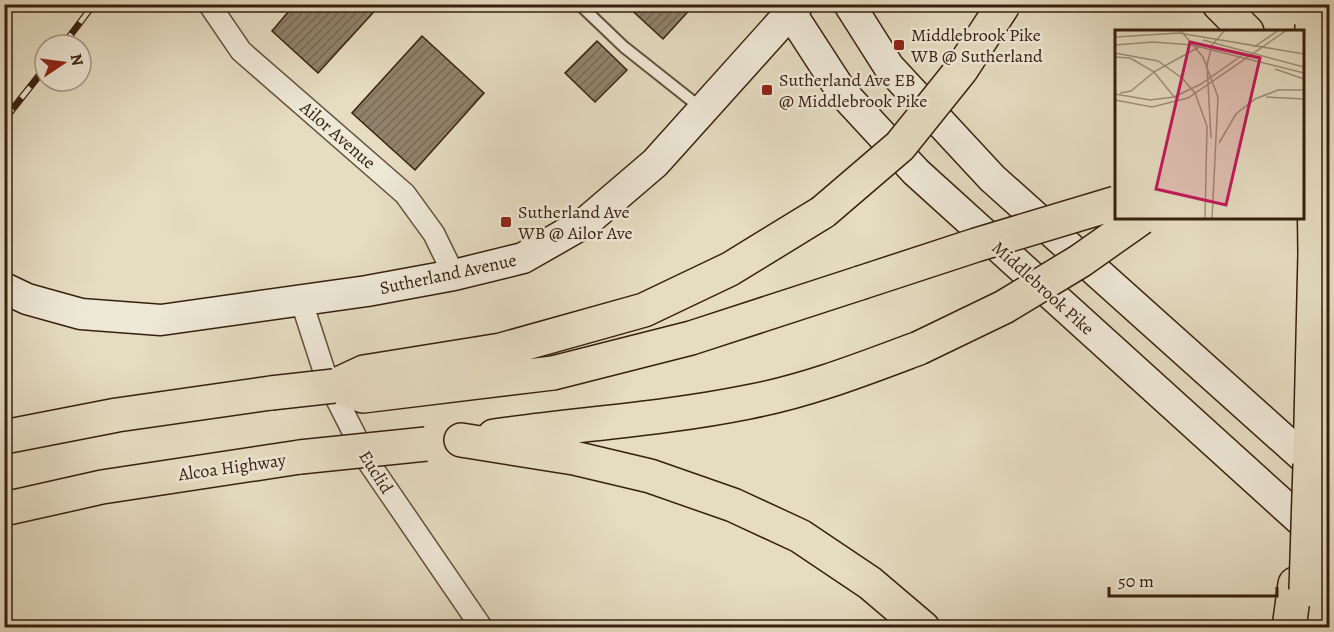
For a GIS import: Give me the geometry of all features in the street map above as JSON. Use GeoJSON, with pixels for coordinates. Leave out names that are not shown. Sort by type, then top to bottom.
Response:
{"type":"FeatureCollection","features":[{"type":"Feature","properties":{"kind":"highway"},"geometry":{"type":"LineString","coordinates":[[13,435],[117,415],[271,393],[334,386],[363,396],[400,380],[644,310],[730,269],[823,212],[900,146],[961,70],[1004,4]]}},
{"type":"Feature","properties":{"kind":"highway"},"geometry":{"type":"LineString","coordinates":[[1219,4],[1244,30]]}},
{"type":"Feature","properties":{"kind":"highway"},"geometry":{"type":"LineString","coordinates":[[1289,627],[1300,587],[1320,472],[1312,390],[1317,20]]}},
{"type":"Feature","properties":{"kind":"highway"},"geometry":{"type":"LineString","coordinates":[[1304,59],[1317,20]]}},
{"type":"Feature","properties":{"kind":"highway"},"geometry":{"type":"LineString","coordinates":[[1304,82],[1329,100]]}},
{"type":"Feature","properties":{"kind":"highway"},"geometry":{"type":"LineString","coordinates":[[1304,191],[1329,193]]}},
{"type":"Feature","properties":{"kind":"highway"},"geometry":{"type":"LineString","coordinates":[[400,380],[553,373],[691,338],[975,245],[1115,203]]}},
{"type":"Feature","properties":{"kind":"highway"},"geometry":{"type":"LineString","coordinates":[[461,440],[543,429],[661,418],[750,402],[831,381],[919,348],[1004,307],[1080,261],[1140,219]]}},
{"type":"Feature","properties":{"kind":"highway"},"geometry":{"type":"LineString","coordinates":[[461,440],[574,458],[650,476],[733,505],[800,537],[870,583],[922,627]]}},
{"type":"Feature","properties":{"kind":"highway","name":"Alcoa Highway"},"geometry":{"type":"LineString","coordinates":[[4,509],[102,487],[300,457],[461,440]]}},
{"type":"Feature","properties":{"kind":"highway"},"geometry":{"type":"LineString","coordinates":[[1300,587],[1305,627]]}},
{"type":"Feature","properties":{"kind":"main road"},"geometry":{"type":"LineString","coordinates":[[849,4],[889,66],[992,178],[1320,472]]}},
{"type":"Feature","properties":{"kind":"main road","name":"Sutherland Avenue"},"geometry":{"type":"LineString","coordinates":[[4,288],[27,299],[81,314],[160,320],[367,291],[454,275],[523,258],[586,222],[655,163],[791,8]]}},
{"type":"Feature","properties":{"kind":"main road","name":"Middlebrook Pike"},"geometry":{"type":"LineString","coordinates":[[791,8],[843,92],[916,172],[1329,547]]}},
{"type":"Feature","properties":{"kind":"street","name":"Ailor Avenue"},"geometry":{"type":"LineString","coordinates":[[209,4],[241,51],[405,194],[434,234],[454,275]]}},
{"type":"Feature","properties":{"kind":"street","name":"Euclid"},"geometry":{"type":"LineString","coordinates":[[301,300],[327,380],[369,464],[482,627]]}},
{"type":"Feature","properties":{"kind":"lane"},"geometry":{"type":"LineString","coordinates":[[579,4],[624,47],[703,110]]}},
{"type":"Feature","properties":{"kind":"building"},"geometry":{"type":"Polygon","coordinates":[[[295,4],[381,4],[318,73],[272,31],[295,4]]]}},
{"type":"Feature","properties":{"kind":"building"},"geometry":{"type":"Polygon","coordinates":[[[625,4],[695,4],[663,39],[625,4]]]}},
{"type":"Feature","properties":{"kind":"building"},"geometry":{"type":"Polygon","coordinates":[[[422,36],[484,93],[415,170],[352,113],[422,36]]]}},
{"type":"Feature","properties":{"kind":"building"},"geometry":{"type":"Polygon","coordinates":[[[597,41],[627,70],[595,102],[565,73],[597,41]]]}},
{"type":"Feature","properties":{"kind":"railway"},"geometry":{"type":"LineString","coordinates":[[72,33],[94,4]]}},
{"type":"Feature","properties":{"kind":"railway"},"geometry":{"type":"LineString","coordinates":[[4,120],[33,83]]}},
{"type":"Feature","properties":{"kind":"place","name":"Middlebrook Pike WB @ Sutherland"},"geometry":{"type":"Point","coordinates":[899,45]}},
{"type":"Feature","properties":{"kind":"place","name":"Sutherland Ave EB @ Middlebrook Pike"},"geometry":{"type":"Point","coordinates":[767,90]}},
{"type":"Feature","properties":{"kind":"place","name":"Sutherland Ave WB @ Ailor Ave"},"geometry":{"type":"Point","coordinates":[506,222]}}]}
